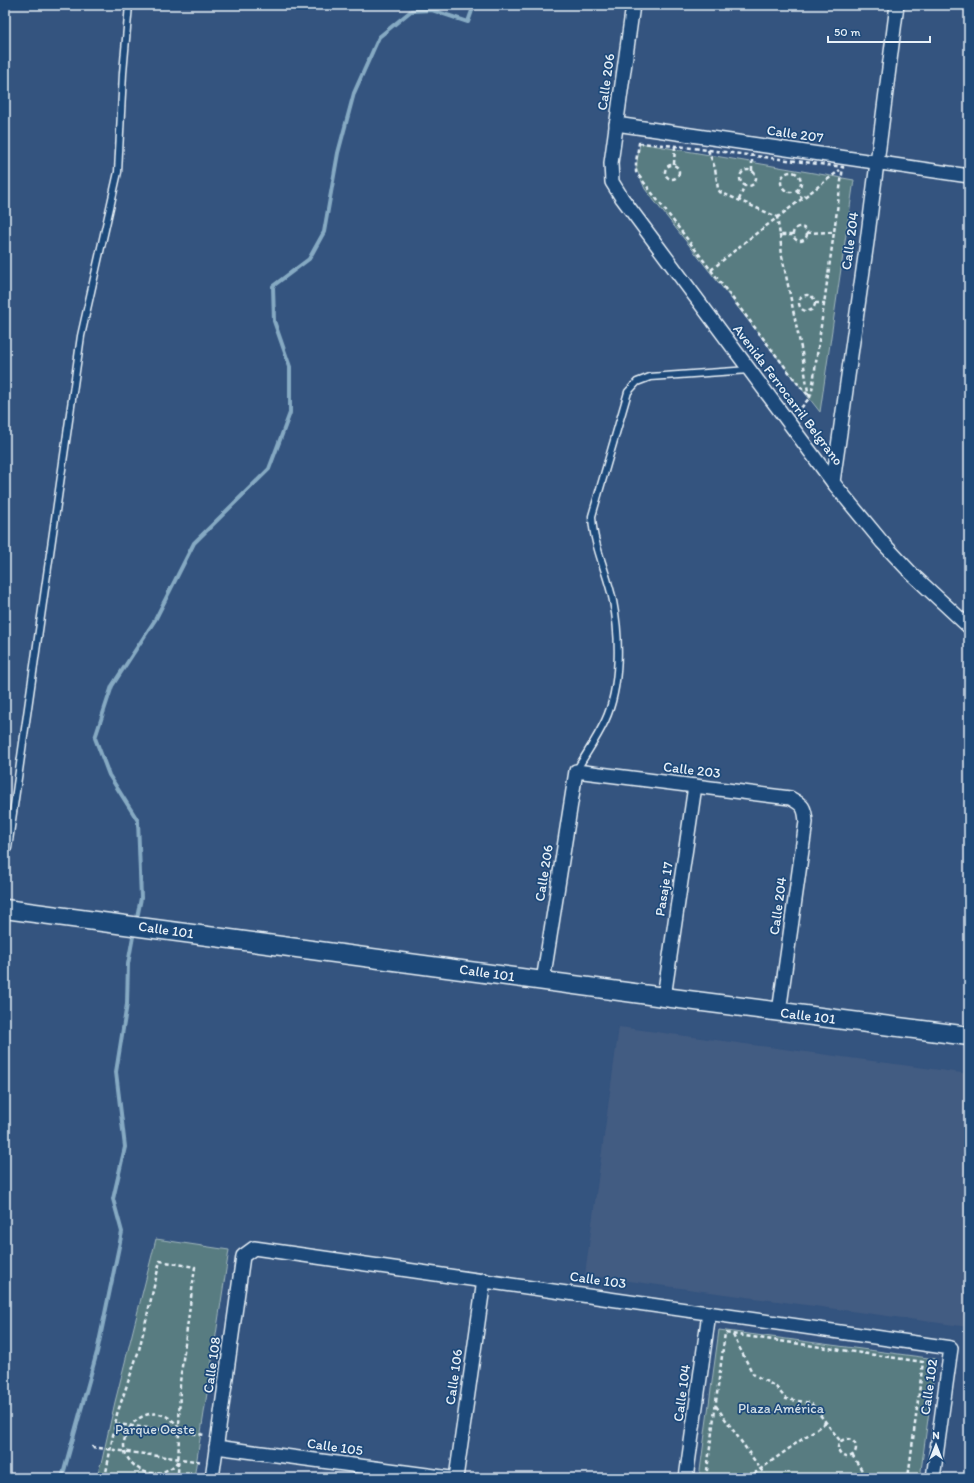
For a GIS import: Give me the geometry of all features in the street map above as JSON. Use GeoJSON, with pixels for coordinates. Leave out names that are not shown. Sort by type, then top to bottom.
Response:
{"type":"FeatureCollection","features":[{"type":"Feature","properties":{"kind":"street","name":"Calle 206"},"geometry":{"type":"LineString","coordinates":[[611,163],[633,5]]}},
{"type":"Feature","properties":{"kind":"street","name":"Calle 204"},"geometry":{"type":"LineString","coordinates":[[832,482],[877,162],[897,5]]}},
{"type":"Feature","properties":{"kind":"street","name":"Calle 207"},"geometry":{"type":"LineString","coordinates":[[616,124],[969,176]]}},
{"type":"Feature","properties":{"kind":"street","name":"Avenida Ferrocarril Belgrano"},"geometry":{"type":"LineString","coordinates":[[611,163],[612,182],[622,198],[832,482],[882,542],[912,574],[969,627]]}},
{"type":"Feature","properties":{"kind":"street","name":"Calle 206"},"geometry":{"type":"LineString","coordinates":[[543,981],[576,770]]}},
{"type":"Feature","properties":{"kind":"street","name":"Calle 203"},"geometry":{"type":"LineString","coordinates":[[576,770],[790,798],[802,804]]}},
{"type":"Feature","properties":{"kind":"street","name":"Pasaje 17"},"geometry":{"type":"LineString","coordinates":[[664,997],[695,786]]}},
{"type":"Feature","properties":{"kind":"street","name":"Calle 204"},"geometry":{"type":"LineString","coordinates":[[779,1012],[806,822],[802,804]]}},
{"type":"Feature","properties":{"kind":"street","name":"Calle 101"},"geometry":{"type":"LineString","coordinates":[[5,909],[969,1036]]}},
{"type":"Feature","properties":{"kind":"street","name":"Calle 103"},"geometry":{"type":"LineString","coordinates":[[243,1256],[254,1248],[951,1348]]}},
{"type":"Feature","properties":{"kind":"street","name":"Calle 108"},"geometry":{"type":"LineString","coordinates":[[212,1478],[243,1256]]}},
{"type":"Feature","properties":{"kind":"street","name":"Calle 106"},"geometry":{"type":"LineString","coordinates":[[456,1478],[484,1280]]}},
{"type":"Feature","properties":{"kind":"street","name":"Calle 104"},"geometry":{"type":"LineString","coordinates":[[686,1478],[709,1313]]}},
{"type":"Feature","properties":{"kind":"street","name":"Calle 102"},"geometry":{"type":"LineString","coordinates":[[933,1478],[951,1348]]}},
{"type":"Feature","properties":{"kind":"street","name":"Calle 105"},"geometry":{"type":"LineString","coordinates":[[217,1442],[450,1478]]}},
{"type":"Feature","properties":{"kind":"lane"},"geometry":{"type":"LineString","coordinates":[[5,856],[8,848],[23,749],[81,336],[118,172],[123,73],[129,5]]}},
{"type":"Feature","properties":{"kind":"lane"},"geometry":{"type":"LineString","coordinates":[[576,770],[606,720],[616,686],[618,649],[613,602],[597,545],[592,516],[628,392],[637,382],[650,377],[749,370]]}},
{"type":"Feature","properties":{"kind":"path"},"geometry":{"type":"LineString","coordinates":[[810,397],[798,384],[636,172],[636,162],[639,143],[675,146],[843,167]]}},
{"type":"Feature","properties":{"kind":"path"},"geometry":{"type":"LineString","coordinates":[[674,164],[665,168],[665,173],[669,179],[674,179],[679,174],[679,169],[674,164],[675,146]]}},
{"type":"Feature","properties":{"kind":"path"},"geometry":{"type":"LineString","coordinates":[[708,150],[715,168],[718,189],[720,192],[777,217]]}},
{"type":"Feature","properties":{"kind":"path"},"geometry":{"type":"LineString","coordinates":[[745,185],[753,184],[756,180],[752,171],[752,156]]}},
{"type":"Feature","properties":{"kind":"path"},"geometry":{"type":"LineString","coordinates":[[791,160],[791,172]]}},
{"type":"Feature","properties":{"kind":"path"},"geometry":{"type":"LineString","coordinates":[[711,270],[843,167]]}},
{"type":"Feature","properties":{"kind":"path"},"geometry":{"type":"LineString","coordinates":[[789,423],[810,397],[812,391],[843,167]]}},
{"type":"Feature","properties":{"kind":"path"},"geometry":{"type":"LineString","coordinates":[[745,185],[741,180],[741,175],[747,170],[752,171]]}},
{"type":"Feature","properties":{"kind":"path"},"geometry":{"type":"LineString","coordinates":[[791,172],[798,174],[801,180],[800,187],[797,190],[792,192],[785,191],[780,182],[785,173],[791,172]]}},
{"type":"Feature","properties":{"kind":"path"},"geometry":{"type":"LineString","coordinates":[[739,200],[745,185]]}},
{"type":"Feature","properties":{"kind":"path"},"geometry":{"type":"LineString","coordinates":[[797,190],[802,198]]}},
{"type":"Feature","properties":{"kind":"path"},"geometry":{"type":"LineString","coordinates":[[777,217],[782,256],[810,397]]}},
{"type":"Feature","properties":{"kind":"path"},"geometry":{"type":"LineString","coordinates":[[798,227],[805,229],[807,233],[806,238],[801,242],[796,241],[793,235],[794,230],[798,227]]}},
{"type":"Feature","properties":{"kind":"path"},"geometry":{"type":"LineString","coordinates":[[807,233],[835,232]]}},
{"type":"Feature","properties":{"kind":"path"},"geometry":{"type":"LineString","coordinates":[[780,235],[793,235]]}},
{"type":"Feature","properties":{"kind":"path"},"geometry":{"type":"LineString","coordinates":[[799,304],[802,297],[807,296],[813,299],[815,303]]}},
{"type":"Feature","properties":{"kind":"path"},"geometry":{"type":"LineString","coordinates":[[815,303],[825,303]]}},
{"type":"Feature","properties":{"kind":"path"},"geometry":{"type":"LineString","coordinates":[[799,304],[802,309],[806,311],[811,310],[815,303]]}},
{"type":"Feature","properties":{"kind":"path"},"geometry":{"type":"LineString","coordinates":[[792,304],[799,304]]}},
{"type":"Feature","properties":{"kind":"path"},"geometry":{"type":"LineString","coordinates":[[105,1478],[118,1414],[139,1350],[160,1261],[196,1267],[180,1382],[178,1478]]}},
{"type":"Feature","properties":{"kind":"path"},"geometry":{"type":"LineString","coordinates":[[706,1478],[725,1334],[923,1362],[908,1478]]}},
{"type":"Feature","properties":{"kind":"path"},"geometry":{"type":"LineString","coordinates":[[733,1335],[753,1374],[776,1387],[786,1399],[811,1403],[841,1442]]}},
{"type":"Feature","properties":{"kind":"path"},"geometry":{"type":"LineString","coordinates":[[715,1406],[767,1478]]}},
{"type":"Feature","properties":{"kind":"path"},"geometry":{"type":"LineString","coordinates":[[179,1427],[174,1420],[165,1415],[155,1413],[145,1415],[130,1425],[125,1436],[124,1446],[132,1464],[140,1470],[149,1473],[158,1473],[168,1470],[176,1465],[179,1460]]}},
{"type":"Feature","properties":{"kind":"path"},"geometry":{"type":"LineString","coordinates":[[748,1478],[826,1422]]}},
{"type":"Feature","properties":{"kind":"path"},"geometry":{"type":"LineString","coordinates":[[116,1424],[179,1432],[217,1442]]}},
{"type":"Feature","properties":{"kind":"path"},"geometry":{"type":"LineString","coordinates":[[846,1439],[854,1443],[856,1448],[852,1455],[844,1456],[838,1447],[841,1442],[846,1439]]}},
{"type":"Feature","properties":{"kind":"path"},"geometry":{"type":"LineString","coordinates":[[92,1447],[179,1460],[214,1463]]}},
{"type":"Feature","properties":{"kind":"path"},"geometry":{"type":"LineString","coordinates":[[852,1455],[867,1478]]}},
{"type":"Feature","properties":{"kind":"shaded area"},"geometry":{"type":"Polygon","coordinates":[[[619,1027],[969,1074],[969,1327],[585,1275],[619,1027]]]}},
{"type":"Feature","properties":{"kind":"green space"},"geometry":{"type":"Polygon","coordinates":[[[640,143],[854,180],[820,412],[645,189],[636,168],[640,143]]]}},
{"type":"Feature","properties":{"kind":"green space","name":"Parque Oeste"},"geometry":{"type":"Polygon","coordinates":[[[156,1239],[229,1250],[194,1478],[96,1478],[102,1460],[156,1239]]]}},
{"type":"Feature","properties":{"kind":"green space","name":"Plaza América"},"geometry":{"type":"Polygon","coordinates":[[[719,1330],[936,1359],[920,1478],[699,1478],[719,1330]]]}},
{"type":"Feature","properties":{"kind":"waterway"},"geometry":{"type":"LineString","coordinates":[[136,923],[141,898],[138,821],[109,775],[95,738],[112,686],[155,620],[194,543],[269,469],[290,413],[290,367],[274,321],[273,286],[309,259],[324,232],[338,153],[354,93],[379,37],[411,11],[432,10],[468,22],[474,5]]}},
{"type":"Feature","properties":{"kind":"waterway"},"geometry":{"type":"LineString","coordinates":[[62,1478],[97,1352],[122,1232],[113,1199],[125,1147],[116,1072],[127,1004],[128,964],[134,931]]}}]}
